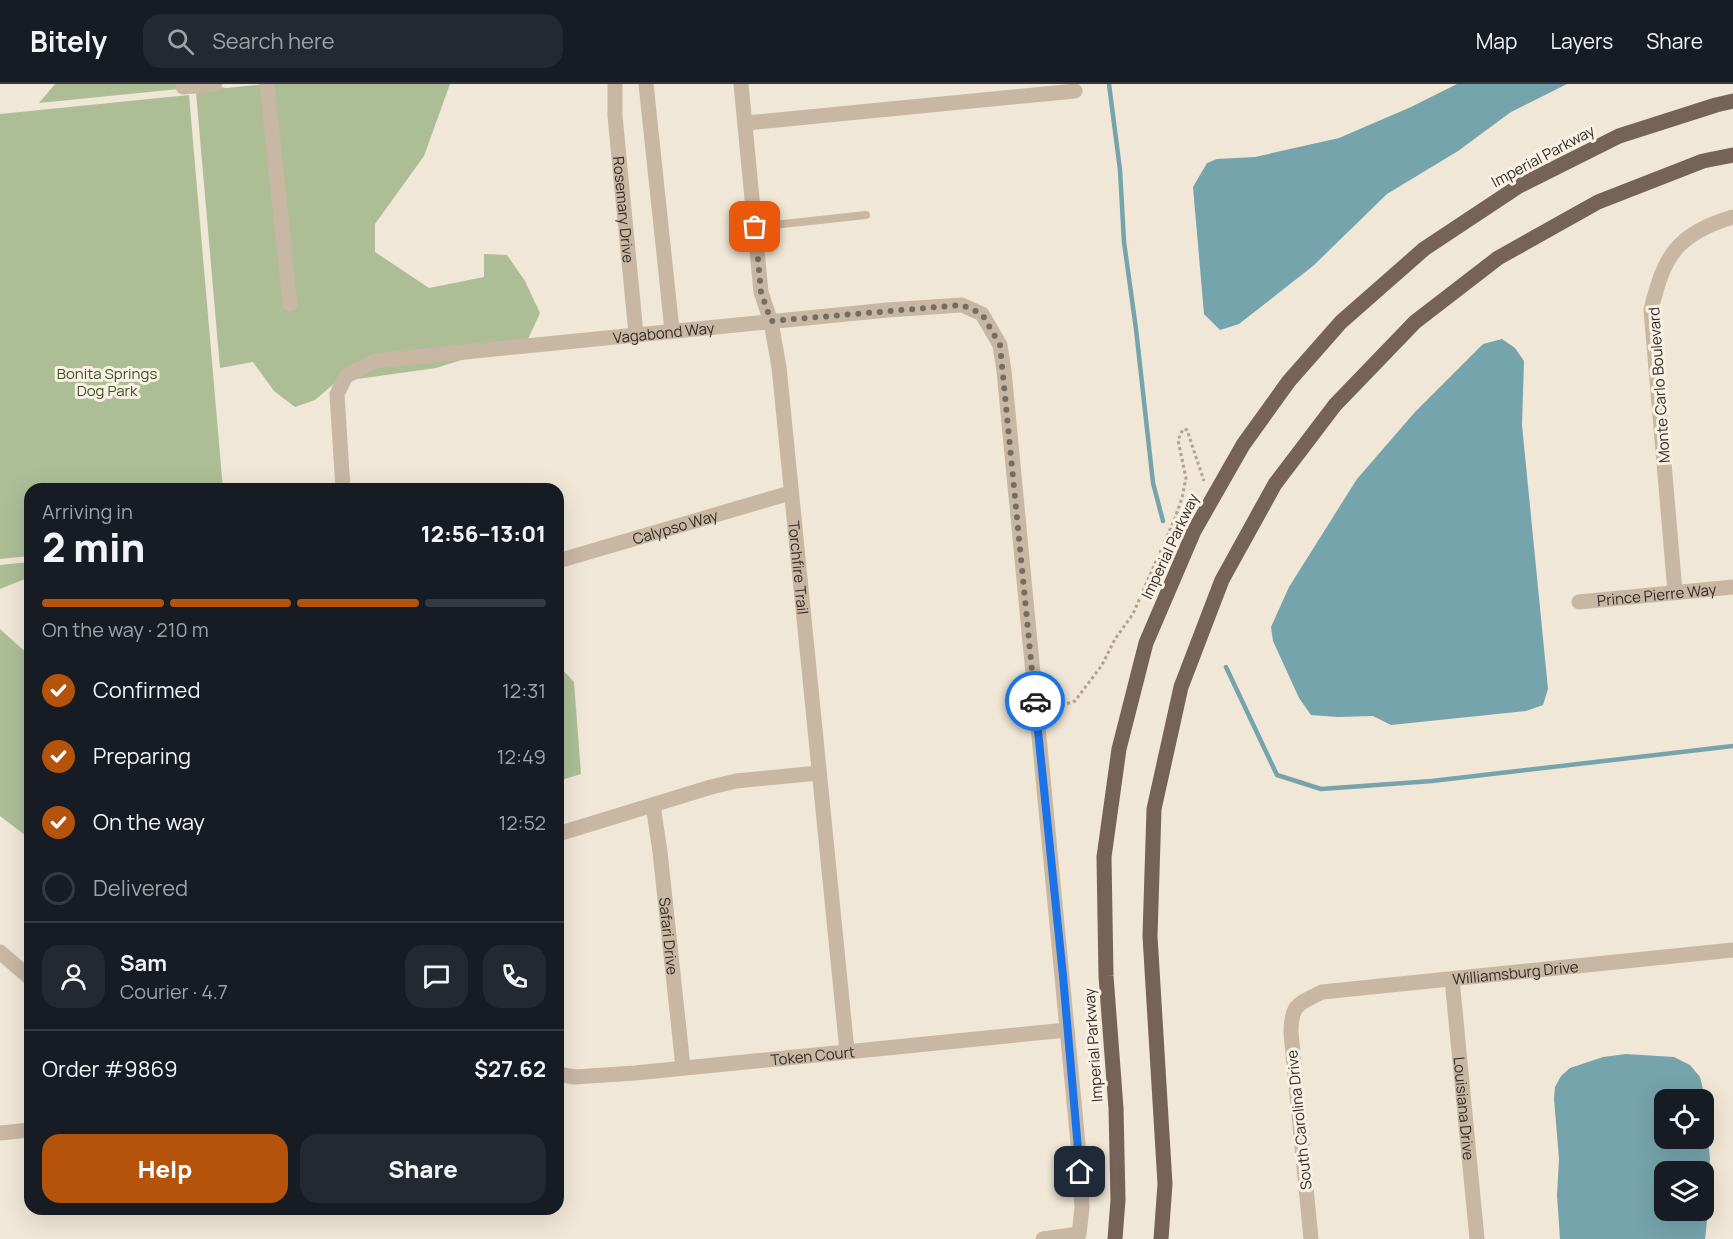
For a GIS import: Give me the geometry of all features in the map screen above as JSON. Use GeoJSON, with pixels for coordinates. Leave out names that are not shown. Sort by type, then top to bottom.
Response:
{"type":"FeatureCollection","features":[{"type":"Feature","properties":{"kind":"main road","name":"Imperial Parkway"},"geometry":{"type":"LineString","coordinates":[[1115,1239],[1118,1200],[1116,1108],[1106,976],[1104,856],[1119,749],[1146,643],[1194,531],[1243,445],[1289,381],[1341,322],[1424,249],[1519,186],[1619,136],[1733,101]]}},
{"type":"Feature","properties":{"kind":"main road"},"geometry":{"type":"LineString","coordinates":[[1161,1239],[1165,1184],[1150,936],[1154,808],[1181,687],[1222,580],[1275,484],[1335,405],[1415,322],[1498,258],[1598,202],[1703,161],[1733,155]]}},
{"type":"Feature","properties":{"kind":"street"},"geometry":{"type":"LineString","coordinates":[[183,86],[215,84]]}},
{"type":"Feature","properties":{"kind":"street"},"geometry":{"type":"LineString","coordinates":[[267,84],[290,304]]}},
{"type":"Feature","properties":{"kind":"street","name":"Rosemary Drive"},"geometry":{"type":"LineString","coordinates":[[615,84],[615,116],[636,334]]}},
{"type":"Feature","properties":{"kind":"street"},"geometry":{"type":"LineString","coordinates":[[646,84],[672,330]]}},
{"type":"Feature","properties":{"kind":"street","name":"Torchfire Trail"},"geometry":{"type":"LineString","coordinates":[[741,84],[761,292],[771,321],[779,368],[847,1051]]}},
{"type":"Feature","properties":{"kind":"street"},"geometry":{"type":"LineString","coordinates":[[746,123],[1075,91]]}},
{"type":"Feature","properties":{"kind":"street","name":"Monte Carlo Boulevard"},"geometry":{"type":"LineString","coordinates":[[1675,592],[1651,310],[1658,281],[1674,251],[1700,229],[1733,217]]}},
{"type":"Feature","properties":{"kind":"street","name":"Vagabond Way"},"geometry":{"type":"LineString","coordinates":[[343,483],[337,394],[346,376],[375,361],[672,330],[962,305],[982,314],[1000,345],[1036,713]]}},
{"type":"Feature","properties":{"kind":"street","name":"Calypso Way"},"geometry":{"type":"LineString","coordinates":[[564,559],[790,493]]}},
{"type":"Feature","properties":{"kind":"street","name":"Prince Pierre Way"},"geometry":{"type":"LineString","coordinates":[[1579,602],[1733,587]]}},
{"type":"Feature","properties":{"kind":"street"},"geometry":{"type":"LineString","coordinates":[[1036,713],[1082,1208],[1079,1234],[1043,1239]]}},
{"type":"Feature","properties":{"kind":"street"},"geometry":{"type":"LineString","coordinates":[[564,832],[736,781],[818,773]]}},
{"type":"Feature","properties":{"kind":"street","name":"Safari Drive"},"geometry":{"type":"LineString","coordinates":[[653,805],[683,1067]]}},
{"type":"Feature","properties":{"kind":"street","name":"Williamsburg Drive"},"geometry":{"type":"LineString","coordinates":[[1299,1003],[1322,992],[1733,950]]}},
{"type":"Feature","properties":{"kind":"street"},"geometry":{"type":"LineString","coordinates":[[0,952],[24,973]]}},
{"type":"Feature","properties":{"kind":"street","name":"Louisiana Drive"},"geometry":{"type":"LineString","coordinates":[[1452,979],[1477,1239]]}},
{"type":"Feature","properties":{"kind":"street","name":"South Carolina Drive"},"geometry":{"type":"LineString","coordinates":[[1299,1003],[1291,1017],[1291,1033],[1311,1239]]}},
{"type":"Feature","properties":{"kind":"street","name":"Token Court"},"geometry":{"type":"LineString","coordinates":[[564,1075],[575,1077],[1067,1030]]}},
{"type":"Feature","properties":{"kind":"street"},"geometry":{"type":"LineString","coordinates":[[0,1133],[24,1131]]}},
{"type":"Feature","properties":{"kind":"lane"},"geometry":{"type":"LineString","coordinates":[[755,227],[866,215]]}},
{"type":"Feature","properties":{"kind":"path"},"geometry":{"type":"LineString","coordinates":[[1036,713],[1076,701],[1133,614],[1182,498],[1186,478],[1178,440],[1183,429],[1187,430],[1204,481]]}},
{"type":"Feature","properties":{"kind":"green space"},"geometry":{"type":"Polygon","coordinates":[[[55,84],[200,84],[226,88],[266,84],[450,84],[424,156],[375,224],[375,252],[429,288],[484,277],[484,254],[507,255],[525,281],[540,313],[528,339],[436,368],[336,382],[315,400],[295,407],[274,391],[253,362],[220,368],[196,92],[189,88],[39,103],[55,84]]]}},
{"type":"Feature","properties":{"kind":"green space","name":"Bonita Springs Dog Park"},"geometry":{"type":"Polygon","coordinates":[[[189,95],[222,483],[24,483],[24,557],[0,559],[0,114],[189,95]]]}},
{"type":"Feature","properties":{"kind":"green space"},"geometry":{"type":"Polygon","coordinates":[[[24,563],[24,579],[0,589],[0,565],[24,563]]]}},
{"type":"Feature","properties":{"kind":"green space"},"geometry":{"type":"Polygon","coordinates":[[[0,629],[24,651],[24,834],[0,816],[0,629]]]}},
{"type":"Feature","properties":{"kind":"green space"},"geometry":{"type":"Polygon","coordinates":[[[564,671],[574,682],[581,774],[564,779],[564,671]]]}},
{"type":"Feature","properties":{"kind":"water"},"geometry":{"type":"Polygon","coordinates":[[[1457,84],[1567,84],[1511,112],[1458,151],[1387,194],[1313,266],[1239,324],[1220,330],[1204,314],[1193,187],[1207,163],[1217,159],[1255,157],[1339,138],[1457,84]]]}},
{"type":"Feature","properties":{"kind":"water"},"geometry":{"type":"Polygon","coordinates":[[[1502,339],[1515,348],[1524,361],[1522,425],[1548,689],[1543,705],[1526,711],[1391,725],[1373,716],[1311,715],[1299,698],[1273,641],[1271,627],[1289,587],[1357,479],[1415,412],[1483,344],[1502,339]]]}},
{"type":"Feature","properties":{"kind":"water"},"geometry":{"type":"Polygon","coordinates":[[[1626,1054],[1674,1057],[1690,1065],[1700,1077],[1703,1089],[1654,1089],[1654,1149],[1709,1149],[1710,1159],[1710,1161],[1654,1161],[1654,1221],[1707,1221],[1705,1239],[1560,1239],[1557,1195],[1559,1159],[1554,1099],[1555,1087],[1561,1076],[1570,1068],[1603,1057],[1626,1054]]]}},
{"type":"Feature","properties":{"kind":"waterway"},"geometry":{"type":"LineString","coordinates":[[1109,84],[1120,170],[1124,242],[1153,483],[1163,521]]}},
{"type":"Feature","properties":{"kind":"waterway"},"geometry":{"type":"LineString","coordinates":[[1226,667],[1277,775],[1321,789],[1432,781],[1733,746]]}},
{"type":"Feature","properties":{"kind":"way so far"},"geometry":{"type":"LineString","coordinates":[[755,227],[761,292],[771,321],[962,305],[982,314],[1000,345],[1004,371],[1035,701]]}},
{"type":"Feature","properties":{"kind":"route"},"geometry":{"type":"LineString","coordinates":[[1035,701],[1080,1172]]}}]}
